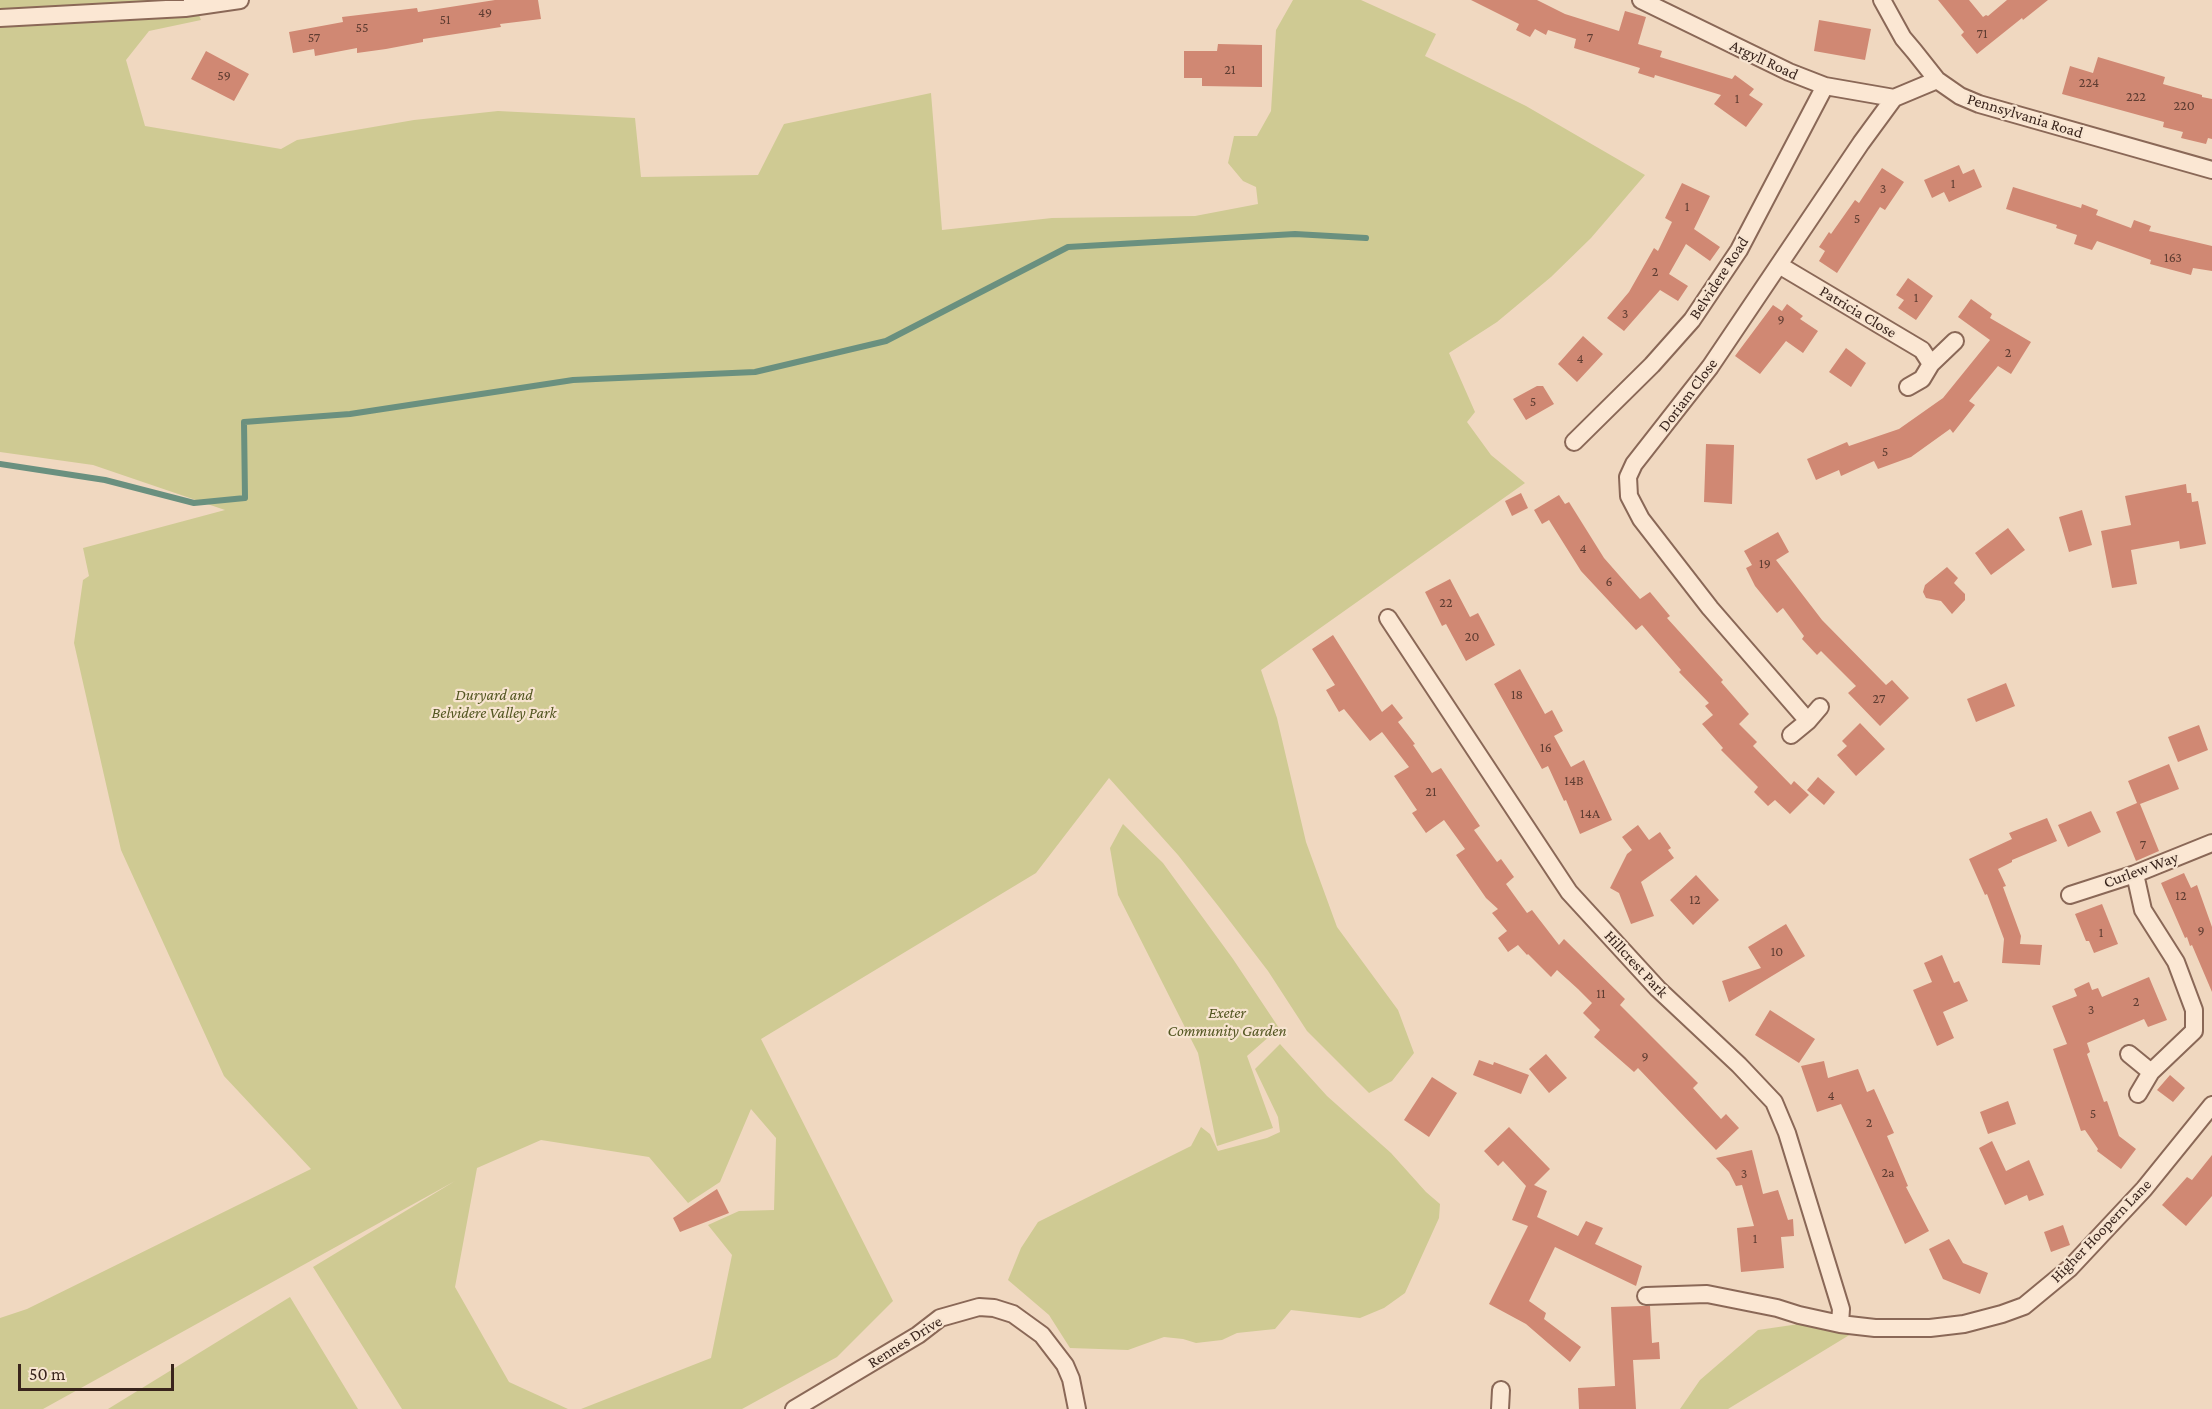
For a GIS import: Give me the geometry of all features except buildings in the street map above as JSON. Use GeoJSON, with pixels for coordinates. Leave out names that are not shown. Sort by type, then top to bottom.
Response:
{"type":"FeatureCollection","features":[{"type":"Feature","properties":{"kind":"street"},"geometry":{"type":"LineString","coordinates":[[0,18],[185,8],[240,0]]}},
{"type":"Feature","properties":{"kind":"street","name":"Argyll Road"},"geometry":{"type":"LineString","coordinates":[[1641,0],[1779,68],[1825,86],[1894,98]]}},
{"type":"Feature","properties":{"kind":"street","name":"Pennsylvania Road"},"geometry":{"type":"LineString","coordinates":[[1882,0],[1903,38],[1937,80],[1960,96],[1978,104],[2212,170]]}},
{"type":"Feature","properties":{"kind":"street"},"geometry":{"type":"LineString","coordinates":[[1894,98],[1937,80]]}},
{"type":"Feature","properties":{"kind":"street","name":"Belvidere Road"},"geometry":{"type":"LineString","coordinates":[[1574,442],[1652,365],[1692,320],[1739,250],[1825,86]]}},
{"type":"Feature","properties":{"kind":"street","name":"Doriam Close"},"geometry":{"type":"LineString","coordinates":[[1808,721],[1710,608],[1641,519],[1629,496],[1628,477],[1634,464],[1710,367],[1861,143],[1894,98]]}},
{"type":"Feature","properties":{"kind":"street","name":"Patricia Close"},"geometry":{"type":"LineString","coordinates":[[1779,265],[1922,350],[1931,364]]}},
{"type":"Feature","properties":{"kind":"street"},"geometry":{"type":"LineString","coordinates":[[1908,387],[1922,379],[1931,364],[1955,340]]}},
{"type":"Feature","properties":{"kind":"street","name":"Hillcrest Park"},"geometry":{"type":"LineString","coordinates":[[1388,618],[1569,892],[1658,989],[1739,1065],[1774,1102],[1787,1133],[1840,1309],[1840,1324]]}},
{"type":"Feature","properties":{"kind":"street"},"geometry":{"type":"LineString","coordinates":[[1791,735],[1820,707]]}},
{"type":"Feature","properties":{"kind":"street","name":"Curlew Way"},"geometry":{"type":"LineString","coordinates":[[2070,895],[2135,874],[2212,843]]}},
{"type":"Feature","properties":{"kind":"street"},"geometry":{"type":"LineString","coordinates":[[2135,874],[2143,910],[2176,962],[2194,1010],[2194,1031],[2151,1072],[2138,1094]]}},
{"type":"Feature","properties":{"kind":"street"},"geometry":{"type":"LineString","coordinates":[[2129,1054],[2151,1072]]}},
{"type":"Feature","properties":{"kind":"street","name":"Higher Hoopern Lane"},"geometry":{"type":"LineString","coordinates":[[1646,1296],[1707,1294],[1840,1324],[1875,1328],[1930,1328],[1964,1324],[2024,1306],[2070,1268],[2144,1189],[2212,1105]]}},
{"type":"Feature","properties":{"kind":"street","name":"Rennes Drive"},"geometry":{"type":"LineString","coordinates":[[794,1409],[918,1335],[940,1318],[979,1307],[994,1308],[1012,1314],[1042,1335],[1065,1365],[1071,1379],[1077,1409]]}},
{"type":"Feature","properties":{"kind":"street"},"geometry":{"type":"LineString","coordinates":[[1500,1409],[1502,1390]]}},
{"type":"Feature","properties":{"kind":"green space","name":"Duryard and Belvidere Valley Park"},"geometry":{"type":"Polygon","coordinates":[[[0,0],[193,0],[201,20],[149,31],[126,60],[145,126],[281,149],[297,140],[414,120],[498,111],[635,118],[641,177],[758,175],[784,124],[931,93],[942,230],[1052,218],[1195,216],[1258,204],[1256,187],[1243,181],[1228,163],[1234,136],[1257,136],[1271,111],[1276,30],[1293,0],[1361,0],[1436,34],[1425,56],[1526,106],[1645,175],[1591,238],[1551,277],[1497,322],[1449,353],[1475,412],[1467,422],[1491,455],[1525,483],[1261,670],[1277,718],[1306,842],[1337,927],[1398,1010],[1414,1053],[1392,1081],[1369,1093],[1307,1031],[1268,971],[1219,907],[1178,855],[1109,778],[1036,873],[761,1039],[893,1301],[837,1357],[742,1409],[581,1409],[711,1358],[732,1255],[708,1225],[739,1211],[774,1210],[776,1138],[751,1109],[720,1182],[688,1203],[649,1157],[541,1140],[477,1168],[455,1287],[509,1382],[568,1409],[402,1409],[313,1267],[455,1181],[43,1409],[0,1409],[0,1318],[27,1309],[311,1169],[224,1076],[121,850],[74,643],[83,580],[89,576],[83,548],[225,510],[93,465],[0,452],[0,0]]]}},
{"type":"Feature","properties":{"kind":"green space","name":"Exeter Community Garden"},"geometry":{"type":"Polygon","coordinates":[[[1123,824],[1163,863],[1233,959],[1279,1028],[1247,1056],[1273,1128],[1217,1146],[1198,1053],[1118,895],[1110,848],[1123,824]]]}},
{"type":"Feature","properties":{"kind":"green space"},"geometry":{"type":"Polygon","coordinates":[[[1280,1044],[1327,1096],[1391,1153],[1440,1204],[1439,1218],[1405,1293],[1384,1308],[1360,1318],[1291,1310],[1275,1329],[1237,1333],[1222,1340],[1196,1343],[1164,1337],[1128,1350],[1070,1348],[1049,1315],[1008,1280],[1021,1248],[1038,1222],[1191,1146],[1201,1127],[1210,1134],[1218,1151],[1267,1138],[1280,1132],[1278,1117],[1255,1069],[1280,1044]]]}},
{"type":"Feature","properties":{"kind":"green space"},"geometry":{"type":"Polygon","coordinates":[[[290,1297],[358,1409],[108,1409],[290,1297]]]}},
{"type":"Feature","properties":{"kind":"green space"},"geometry":{"type":"Polygon","coordinates":[[[1799,1324],[1851,1334],[1728,1409],[1680,1409],[1700,1380],[1758,1330],[1799,1324]]]}},
{"type":"Feature","properties":{"kind":"waterway"},"geometry":{"type":"LineString","coordinates":[[0,464],[105,480],[194,503],[245,498],[244,422],[350,414],[573,380],[755,372],[886,341],[1068,247],[1295,234],[1366,238]]}}]}
